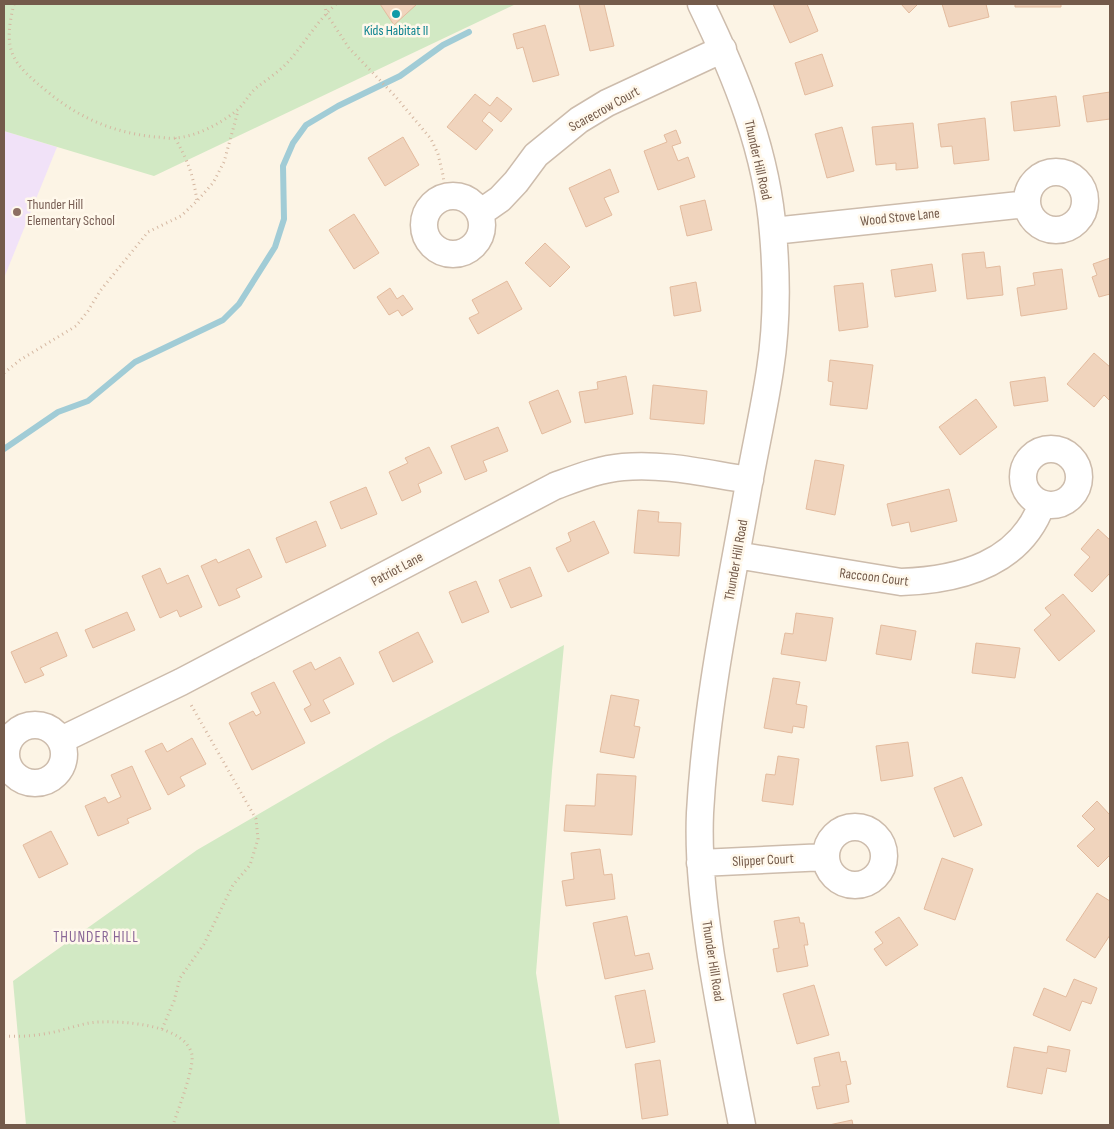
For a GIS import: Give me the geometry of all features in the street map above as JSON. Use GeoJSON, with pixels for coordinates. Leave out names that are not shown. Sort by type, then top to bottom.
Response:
{"type":"FeatureCollection","features":[{"type":"Feature","properties":{"kind":"street","name":"Thunder Hill Road"},"geometry":{"type":"LineString","coordinates":[[701,4],[723,49],[754,133],[765,176],[773,231],[776,294],[770,368],[713,692],[700,815],[700,863],[707,927],[716,990],[742,1125]]}},
{"type":"Feature","properties":{"kind":"street","name":"Scarecrow Court"},"geometry":{"type":"LineString","coordinates":[[480,213],[500,199],[516,182],[536,155],[579,120],[607,103],[723,49]]}},
{"type":"Feature","properties":{"kind":"street"},"geometry":{"type":"LineString","coordinates":[[446,197],[462,197],[469,201],[480,213],[482,223],[477,242],[460,253],[450,254],[440,251],[432,245],[426,236],[424,227],[425,217],[429,208],[436,200],[446,197]]}},
{"type":"Feature","properties":{"kind":"street","name":"Wood Stove Lane"},"geometry":{"type":"LineString","coordinates":[[773,231],[1028,204]]}},
{"type":"Feature","properties":{"kind":"street","name":"Patriot Lane"},"geometry":{"type":"LineString","coordinates":[[61,740],[181,682],[555,486],[591,473],[614,468],[653,466],[750,480]]}},
{"type":"Feature","properties":{"kind":"street","name":"Raccoon Court"},"geometry":{"type":"LineString","coordinates":[[736,555],[901,582],[950,578],[982,566],[1003,555],[1023,539],[1037,519],[1042,504]]}},
{"type":"Feature","properties":{"kind":"street","name":"Slipper Court"},"geometry":{"type":"LineString","coordinates":[[700,863],[826,857]]}},
{"type":"Feature","properties":{"kind":"path"},"geometry":{"type":"LineString","coordinates":[[14,4],[8,35],[11,52],[21,68],[50,94],[82,116],[108,128],[136,135],[175,138],[196,133],[216,124],[238,110],[254,90],[296,54],[326,13],[336,4]]}},
{"type":"Feature","properties":{"kind":"path"},"geometry":{"type":"LineString","coordinates":[[325,4],[326,13],[349,48],[395,96],[431,139],[438,154],[446,197]]}},
{"type":"Feature","properties":{"kind":"path"},"geometry":{"type":"LineString","coordinates":[[4,373],[20,360],[76,326],[100,291],[148,232],[181,216],[197,201],[213,183],[224,162],[238,110]]}},
{"type":"Feature","properties":{"kind":"path"},"geometry":{"type":"LineString","coordinates":[[175,138],[187,159],[194,178],[197,201]]}},
{"type":"Feature","properties":{"kind":"path"},"geometry":{"type":"LineString","coordinates":[[162,1029],[174,1001],[180,978],[204,944],[233,885],[250,865],[258,839],[256,819],[190,703],[181,682]]}},
{"type":"Feature","properties":{"kind":"path"},"geometry":{"type":"LineString","coordinates":[[4,1036],[20,1037],[50,1033],[100,1022],[131,1023],[173,1033],[188,1046],[192,1056],[174,1125]]}},
{"type":"Feature","properties":{"kind":"shaded area","name":"Thunder Hill Elementary School"},"geometry":{"type":"Polygon","coordinates":[[[4,131],[57,147],[4,278],[4,131]]]}},
{"type":"Feature","properties":{"kind":"green space"},"geometry":{"type":"Polygon","coordinates":[[[4,4],[516,4],[154,176],[4,131],[4,4]]]}},
{"type":"Feature","properties":{"kind":"green space"},"geometry":{"type":"Polygon","coordinates":[[[564,645],[536,973],[560,1125],[26,1125],[13,981],[197,850],[391,737],[564,645]]]}},
{"type":"Feature","properties":{"kind":"building","name":"Kids Habitat II"},"geometry":{"type":"Polygon","coordinates":[[[380,4],[417,4],[394,25],[380,4]]]}},
{"type":"Feature","properties":{"kind":"building"},"geometry":{"type":"Polygon","coordinates":[[[579,4],[604,4],[614,46],[590,51],[579,4]]]}},
{"type":"Feature","properties":{"kind":"building"},"geometry":{"type":"Polygon","coordinates":[[[773,4],[807,4],[818,31],[790,43],[773,4]]]}},
{"type":"Feature","properties":{"kind":"building"},"geometry":{"type":"Polygon","coordinates":[[[901,4],[918,4],[909,13],[901,4]]]}},
{"type":"Feature","properties":{"kind":"building"},"geometry":{"type":"Polygon","coordinates":[[[942,4],[986,4],[989,17],[949,27],[942,4]]]}},
{"type":"Feature","properties":{"kind":"building"},"geometry":{"type":"Polygon","coordinates":[[[1015,4],[1061,4],[1061,7],[1015,7],[1015,4]]]}},
{"type":"Feature","properties":{"kind":"building"},"geometry":{"type":"Polygon","coordinates":[[[545,25],[559,75],[533,82],[523,47],[517,49],[513,34],[545,25]]]}},
{"type":"Feature","properties":{"kind":"building"},"geometry":{"type":"Polygon","coordinates":[[[822,54],[833,86],[805,95],[795,63],[822,54]]]}},
{"type":"Feature","properties":{"kind":"building"},"geometry":{"type":"Polygon","coordinates":[[[1110,92],[1110,119],[1087,122],[1083,96],[1110,92]]]}},
{"type":"Feature","properties":{"kind":"building"},"geometry":{"type":"Polygon","coordinates":[[[475,94],[490,106],[497,97],[512,109],[501,122],[489,112],[482,121],[493,130],[476,150],[447,127],[475,94]]]}},
{"type":"Feature","properties":{"kind":"building"},"geometry":{"type":"Polygon","coordinates":[[[1056,96],[1060,126],[1014,131],[1011,102],[1056,96]]]}},
{"type":"Feature","properties":{"kind":"building"},"geometry":{"type":"Polygon","coordinates":[[[985,118],[989,160],[954,164],[952,146],[941,147],[938,124],[985,118]]]}},
{"type":"Feature","properties":{"kind":"building"},"geometry":{"type":"Polygon","coordinates":[[[913,123],[918,168],[896,170],[896,163],[876,165],[872,127],[913,123]]]}},
{"type":"Feature","properties":{"kind":"building"},"geometry":{"type":"Polygon","coordinates":[[[842,127],[854,171],[827,178],[815,134],[842,127]]]}},
{"type":"Feature","properties":{"kind":"building"},"geometry":{"type":"Polygon","coordinates":[[[676,130],[681,143],[672,146],[678,161],[688,157],[695,177],[658,190],[644,151],[667,142],[664,135],[676,130]]]}},
{"type":"Feature","properties":{"kind":"building"},"geometry":{"type":"Polygon","coordinates":[[[403,137],[419,165],[385,186],[368,158],[403,137]]]}},
{"type":"Feature","properties":{"kind":"building"},"geometry":{"type":"Polygon","coordinates":[[[610,169],[619,192],[604,198],[612,215],[586,227],[569,188],[610,169]]]}},
{"type":"Feature","properties":{"kind":"building"},"geometry":{"type":"Polygon","coordinates":[[[705,200],[712,230],[687,236],[680,206],[705,200]]]}},
{"type":"Feature","properties":{"kind":"building"},"geometry":{"type":"Polygon","coordinates":[[[354,214],[379,253],[354,269],[329,230],[354,214]]]}},
{"type":"Feature","properties":{"kind":"building"},"geometry":{"type":"Polygon","coordinates":[[[545,243],[570,267],[550,287],[525,263],[545,243]]]}},
{"type":"Feature","properties":{"kind":"building"},"geometry":{"type":"Polygon","coordinates":[[[984,252],[986,268],[1000,266],[1003,295],[967,299],[962,254],[984,252]]]}},
{"type":"Feature","properties":{"kind":"building"},"geometry":{"type":"Polygon","coordinates":[[[1110,258],[1110,294],[1099,297],[1092,277],[1097,275],[1093,264],[1110,258]]]}},
{"type":"Feature","properties":{"kind":"building"},"geometry":{"type":"Polygon","coordinates":[[[932,264],[936,291],[895,297],[891,270],[932,264]]]}},
{"type":"Feature","properties":{"kind":"building"},"geometry":{"type":"Polygon","coordinates":[[[1062,269],[1067,309],[1021,316],[1017,288],[1035,285],[1033,273],[1062,269]]]}},
{"type":"Feature","properties":{"kind":"building"},"geometry":{"type":"Polygon","coordinates":[[[507,281],[522,309],[478,334],[469,318],[479,313],[472,300],[507,281]]]}},
{"type":"Feature","properties":{"kind":"building"},"geometry":{"type":"Polygon","coordinates":[[[696,282],[701,311],[674,316],[670,287],[696,282]]]}},
{"type":"Feature","properties":{"kind":"building"},"geometry":{"type":"Polygon","coordinates":[[[863,283],[868,327],[839,331],[834,286],[863,283]]]}},
{"type":"Feature","properties":{"kind":"building"},"geometry":{"type":"Polygon","coordinates":[[[390,288],[397,299],[403,295],[413,309],[402,316],[398,310],[389,315],[377,297],[390,288]]]}},
{"type":"Feature","properties":{"kind":"building"},"geometry":{"type":"Polygon","coordinates":[[[1094,353],[1110,367],[1110,401],[1104,395],[1094,407],[1067,384],[1094,353]]]}},
{"type":"Feature","properties":{"kind":"building"},"geometry":{"type":"Polygon","coordinates":[[[830,360],[873,365],[867,409],[830,405],[833,382],[828,381],[830,360]]]}},
{"type":"Feature","properties":{"kind":"building"},"geometry":{"type":"Polygon","coordinates":[[[626,376],[633,414],[585,423],[579,392],[598,389],[597,382],[626,376]]]}},
{"type":"Feature","properties":{"kind":"building"},"geometry":{"type":"Polygon","coordinates":[[[1045,377],[1048,401],[1014,406],[1010,382],[1045,377]]]}},
{"type":"Feature","properties":{"kind":"building"},"geometry":{"type":"Polygon","coordinates":[[[653,385],[707,391],[704,424],[650,419],[653,385]]]}},
{"type":"Feature","properties":{"kind":"building"},"geometry":{"type":"Polygon","coordinates":[[[558,390],[571,422],[542,434],[529,402],[558,390]]]}},
{"type":"Feature","properties":{"kind":"building"},"geometry":{"type":"Polygon","coordinates":[[[976,399],[997,427],[960,455],[939,427],[976,399]]]}},
{"type":"Feature","properties":{"kind":"building"},"geometry":{"type":"Polygon","coordinates":[[[498,427],[508,451],[483,461],[487,471],[465,480],[451,446],[498,427]]]}},
{"type":"Feature","properties":{"kind":"building"},"geometry":{"type":"Polygon","coordinates":[[[429,447],[442,473],[418,484],[421,492],[402,501],[389,472],[408,463],[405,458],[429,447]]]}},
{"type":"Feature","properties":{"kind":"building"},"geometry":{"type":"Polygon","coordinates":[[[815,460],[844,465],[835,515],[806,509],[815,460]]]}},
{"type":"Feature","properties":{"kind":"building"},"geometry":{"type":"Polygon","coordinates":[[[366,487],[377,514],[341,529],[330,502],[366,487]]]}},
{"type":"Feature","properties":{"kind":"building"},"geometry":{"type":"Polygon","coordinates":[[[949,489],[957,521],[911,532],[909,522],[892,526],[887,504],[949,489]]]}},
{"type":"Feature","properties":{"kind":"building"},"geometry":{"type":"Polygon","coordinates":[[[638,510],[659,512],[658,522],[681,523],[679,556],[634,553],[638,510]]]}},
{"type":"Feature","properties":{"kind":"building"},"geometry":{"type":"Polygon","coordinates":[[[316,521],[326,546],[286,563],[276,538],[316,521]]]}},
{"type":"Feature","properties":{"kind":"building"},"geometry":{"type":"Polygon","coordinates":[[[594,521],[609,553],[568,572],[556,548],[571,541],[568,533],[594,521]]]}},
{"type":"Feature","properties":{"kind":"building"},"geometry":{"type":"Polygon","coordinates":[[[1098,529],[1110,540],[1110,573],[1092,592],[1074,575],[1090,557],[1081,549],[1098,529]]]}},
{"type":"Feature","properties":{"kind":"building"},"geometry":{"type":"Polygon","coordinates":[[[249,549],[262,577],[236,589],[240,597],[219,606],[201,566],[216,559],[218,563],[249,549]]]}},
{"type":"Feature","properties":{"kind":"building"},"geometry":{"type":"Polygon","coordinates":[[[530,567],[542,596],[511,608],[499,580],[530,567]]]}},
{"type":"Feature","properties":{"kind":"building"},"geometry":{"type":"Polygon","coordinates":[[[160,568],[167,584],[188,575],[202,607],[180,617],[177,610],[160,618],[142,576],[160,568]]]}},
{"type":"Feature","properties":{"kind":"building"},"geometry":{"type":"Polygon","coordinates":[[[476,581],[489,612],[462,623],[449,592],[476,581]]]}},
{"type":"Feature","properties":{"kind":"building"},"geometry":{"type":"Polygon","coordinates":[[[1063,594],[1095,631],[1059,661],[1034,630],[1051,615],[1045,608],[1063,594]]]}},
{"type":"Feature","properties":{"kind":"building"},"geometry":{"type":"Polygon","coordinates":[[[127,612],[135,630],[93,648],[85,630],[127,612]]]}},
{"type":"Feature","properties":{"kind":"building"},"geometry":{"type":"Polygon","coordinates":[[[796,613],[833,618],[826,661],[781,654],[785,633],[793,634],[796,613]]]}},
{"type":"Feature","properties":{"kind":"building"},"geometry":{"type":"Polygon","coordinates":[[[881,625],[916,631],[911,660],[876,654],[881,625]]]}},
{"type":"Feature","properties":{"kind":"building"},"geometry":{"type":"Polygon","coordinates":[[[57,632],[67,656],[40,668],[44,675],[25,683],[11,652],[57,632]]]}},
{"type":"Feature","properties":{"kind":"building"},"geometry":{"type":"Polygon","coordinates":[[[418,632],[433,662],[393,682],[379,652],[418,632]]]}},
{"type":"Feature","properties":{"kind":"building"},"geometry":{"type":"Polygon","coordinates":[[[976,643],[1020,648],[1015,678],[972,673],[976,643]]]}},
{"type":"Feature","properties":{"kind":"building"},"geometry":{"type":"Polygon","coordinates":[[[340,657],[354,684],[323,700],[330,713],[311,722],[304,709],[311,705],[293,671],[311,662],[315,670],[340,657]]]}},
{"type":"Feature","properties":{"kind":"building"},"geometry":{"type":"Polygon","coordinates":[[[773,678],[800,682],[796,704],[807,706],[804,728],[793,726],[792,733],[764,728],[773,678]]]}},
{"type":"Feature","properties":{"kind":"building"},"geometry":{"type":"Polygon","coordinates":[[[274,682],[305,743],[252,770],[229,723],[253,711],[256,716],[261,713],[251,693],[274,682]]]}},
{"type":"Feature","properties":{"kind":"building"},"geometry":{"type":"Polygon","coordinates":[[[611,695],[639,700],[634,726],[640,727],[634,758],[600,752],[611,695]]]}},
{"type":"Feature","properties":{"kind":"building"},"geometry":{"type":"Polygon","coordinates":[[[192,738],[206,764],[180,777],[185,786],[168,795],[145,751],[162,743],[167,752],[192,738]]]}},
{"type":"Feature","properties":{"kind":"building"},"geometry":{"type":"Polygon","coordinates":[[[908,742],[913,776],[881,781],[876,746],[908,742]]]}},
{"type":"Feature","properties":{"kind":"building"},"geometry":{"type":"Polygon","coordinates":[[[778,756],[799,759],[793,805],[762,801],[766,774],[775,775],[778,756]]]}},
{"type":"Feature","properties":{"kind":"building"},"geometry":{"type":"Polygon","coordinates":[[[132,766],[151,809],[127,819],[129,823],[98,836],[85,806],[105,797],[108,803],[121,797],[111,775],[132,766]]]}},
{"type":"Feature","properties":{"kind":"building"},"geometry":{"type":"Polygon","coordinates":[[[597,774],[636,776],[632,835],[564,831],[566,805],[595,806],[597,774]]]}},
{"type":"Feature","properties":{"kind":"building"},"geometry":{"type":"Polygon","coordinates":[[[962,777],[982,825],[954,837],[934,788],[962,777]]]}},
{"type":"Feature","properties":{"kind":"building"},"geometry":{"type":"Polygon","coordinates":[[[1097,801],[1110,815],[1110,855],[1098,867],[1077,846],[1095,829],[1082,816],[1097,801]]]}},
{"type":"Feature","properties":{"kind":"building"},"geometry":{"type":"Polygon","coordinates":[[[51,831],[68,864],[39,878],[23,845],[51,831]]]}},
{"type":"Feature","properties":{"kind":"building"},"geometry":{"type":"Polygon","coordinates":[[[600,849],[604,875],[612,874],[615,899],[566,906],[562,881],[574,879],[571,853],[600,849]]]}},
{"type":"Feature","properties":{"kind":"building"},"geometry":{"type":"Polygon","coordinates":[[[942,858],[973,869],[955,920],[924,909],[942,858]]]}},
{"type":"Feature","properties":{"kind":"building"},"geometry":{"type":"Polygon","coordinates":[[[1097,893],[1110,901],[1110,935],[1095,958],[1066,940],[1097,893]]]}},
{"type":"Feature","properties":{"kind":"building"},"geometry":{"type":"Polygon","coordinates":[[[627,916],[635,956],[649,953],[653,969],[605,979],[593,923],[627,916]]]}},
{"type":"Feature","properties":{"kind":"building"},"geometry":{"type":"Polygon","coordinates":[[[799,917],[800,923],[804,923],[808,945],[804,945],[808,966],[777,972],[773,949],[779,948],[774,921],[799,917]]]}},
{"type":"Feature","properties":{"kind":"building"},"geometry":{"type":"Polygon","coordinates":[[[899,917],[918,945],[886,966],[874,949],[883,943],[875,932],[899,917]]]}},
{"type":"Feature","properties":{"kind":"building"},"geometry":{"type":"Polygon","coordinates":[[[1074,979],[1097,988],[1091,1004],[1082,1001],[1070,1031],[1033,1015],[1044,988],[1066,997],[1074,979]]]}},
{"type":"Feature","properties":{"kind":"building"},"geometry":{"type":"Polygon","coordinates":[[[814,985],[829,1035],[797,1044],[783,994],[814,985]]]}},
{"type":"Feature","properties":{"kind":"building"},"geometry":{"type":"Polygon","coordinates":[[[645,990],[655,1042],[626,1048],[615,996],[645,990]]]}},
{"type":"Feature","properties":{"kind":"building"},"geometry":{"type":"Polygon","coordinates":[[[1048,1046],[1070,1050],[1066,1072],[1047,1068],[1042,1094],[1007,1087],[1014,1047],[1047,1053],[1048,1046]]]}},
{"type":"Feature","properties":{"kind":"building"},"geometry":{"type":"Polygon","coordinates":[[[839,1052],[841,1062],[846,1061],[851,1084],[846,1085],[849,1102],[817,1109],[812,1087],[820,1086],[814,1058],[839,1052]]]}},
{"type":"Feature","properties":{"kind":"building"},"geometry":{"type":"Polygon","coordinates":[[[660,1060],[668,1115],[642,1119],[635,1064],[660,1060]]]}},
{"type":"Feature","properties":{"kind":"building"},"geometry":{"type":"Polygon","coordinates":[[[852,1120],[853,1125],[829,1125],[852,1120]]]}},
{"type":"Feature","properties":{"kind":"waterway"},"geometry":{"type":"LineString","coordinates":[[4,449],[58,412],[88,401],[135,362],[223,320],[239,304],[275,247],[284,219],[283,166],[293,143],[306,125],[338,106],[400,76],[443,45],[469,32]]}},
{"type":"Feature","properties":{"kind":"place","name":"Kids Habitat II"},"geometry":{"type":"Point","coordinates":[396,14]}},
{"type":"Feature","properties":{"kind":"place","name":"Thunder Hill Elementary School"},"geometry":{"type":"Point","coordinates":[17,212]}},
{"type":"Feature","properties":{"kind":"district","name":"THUNDER HILL"},"geometry":{"type":"Point","coordinates":[96,937]}}]}
